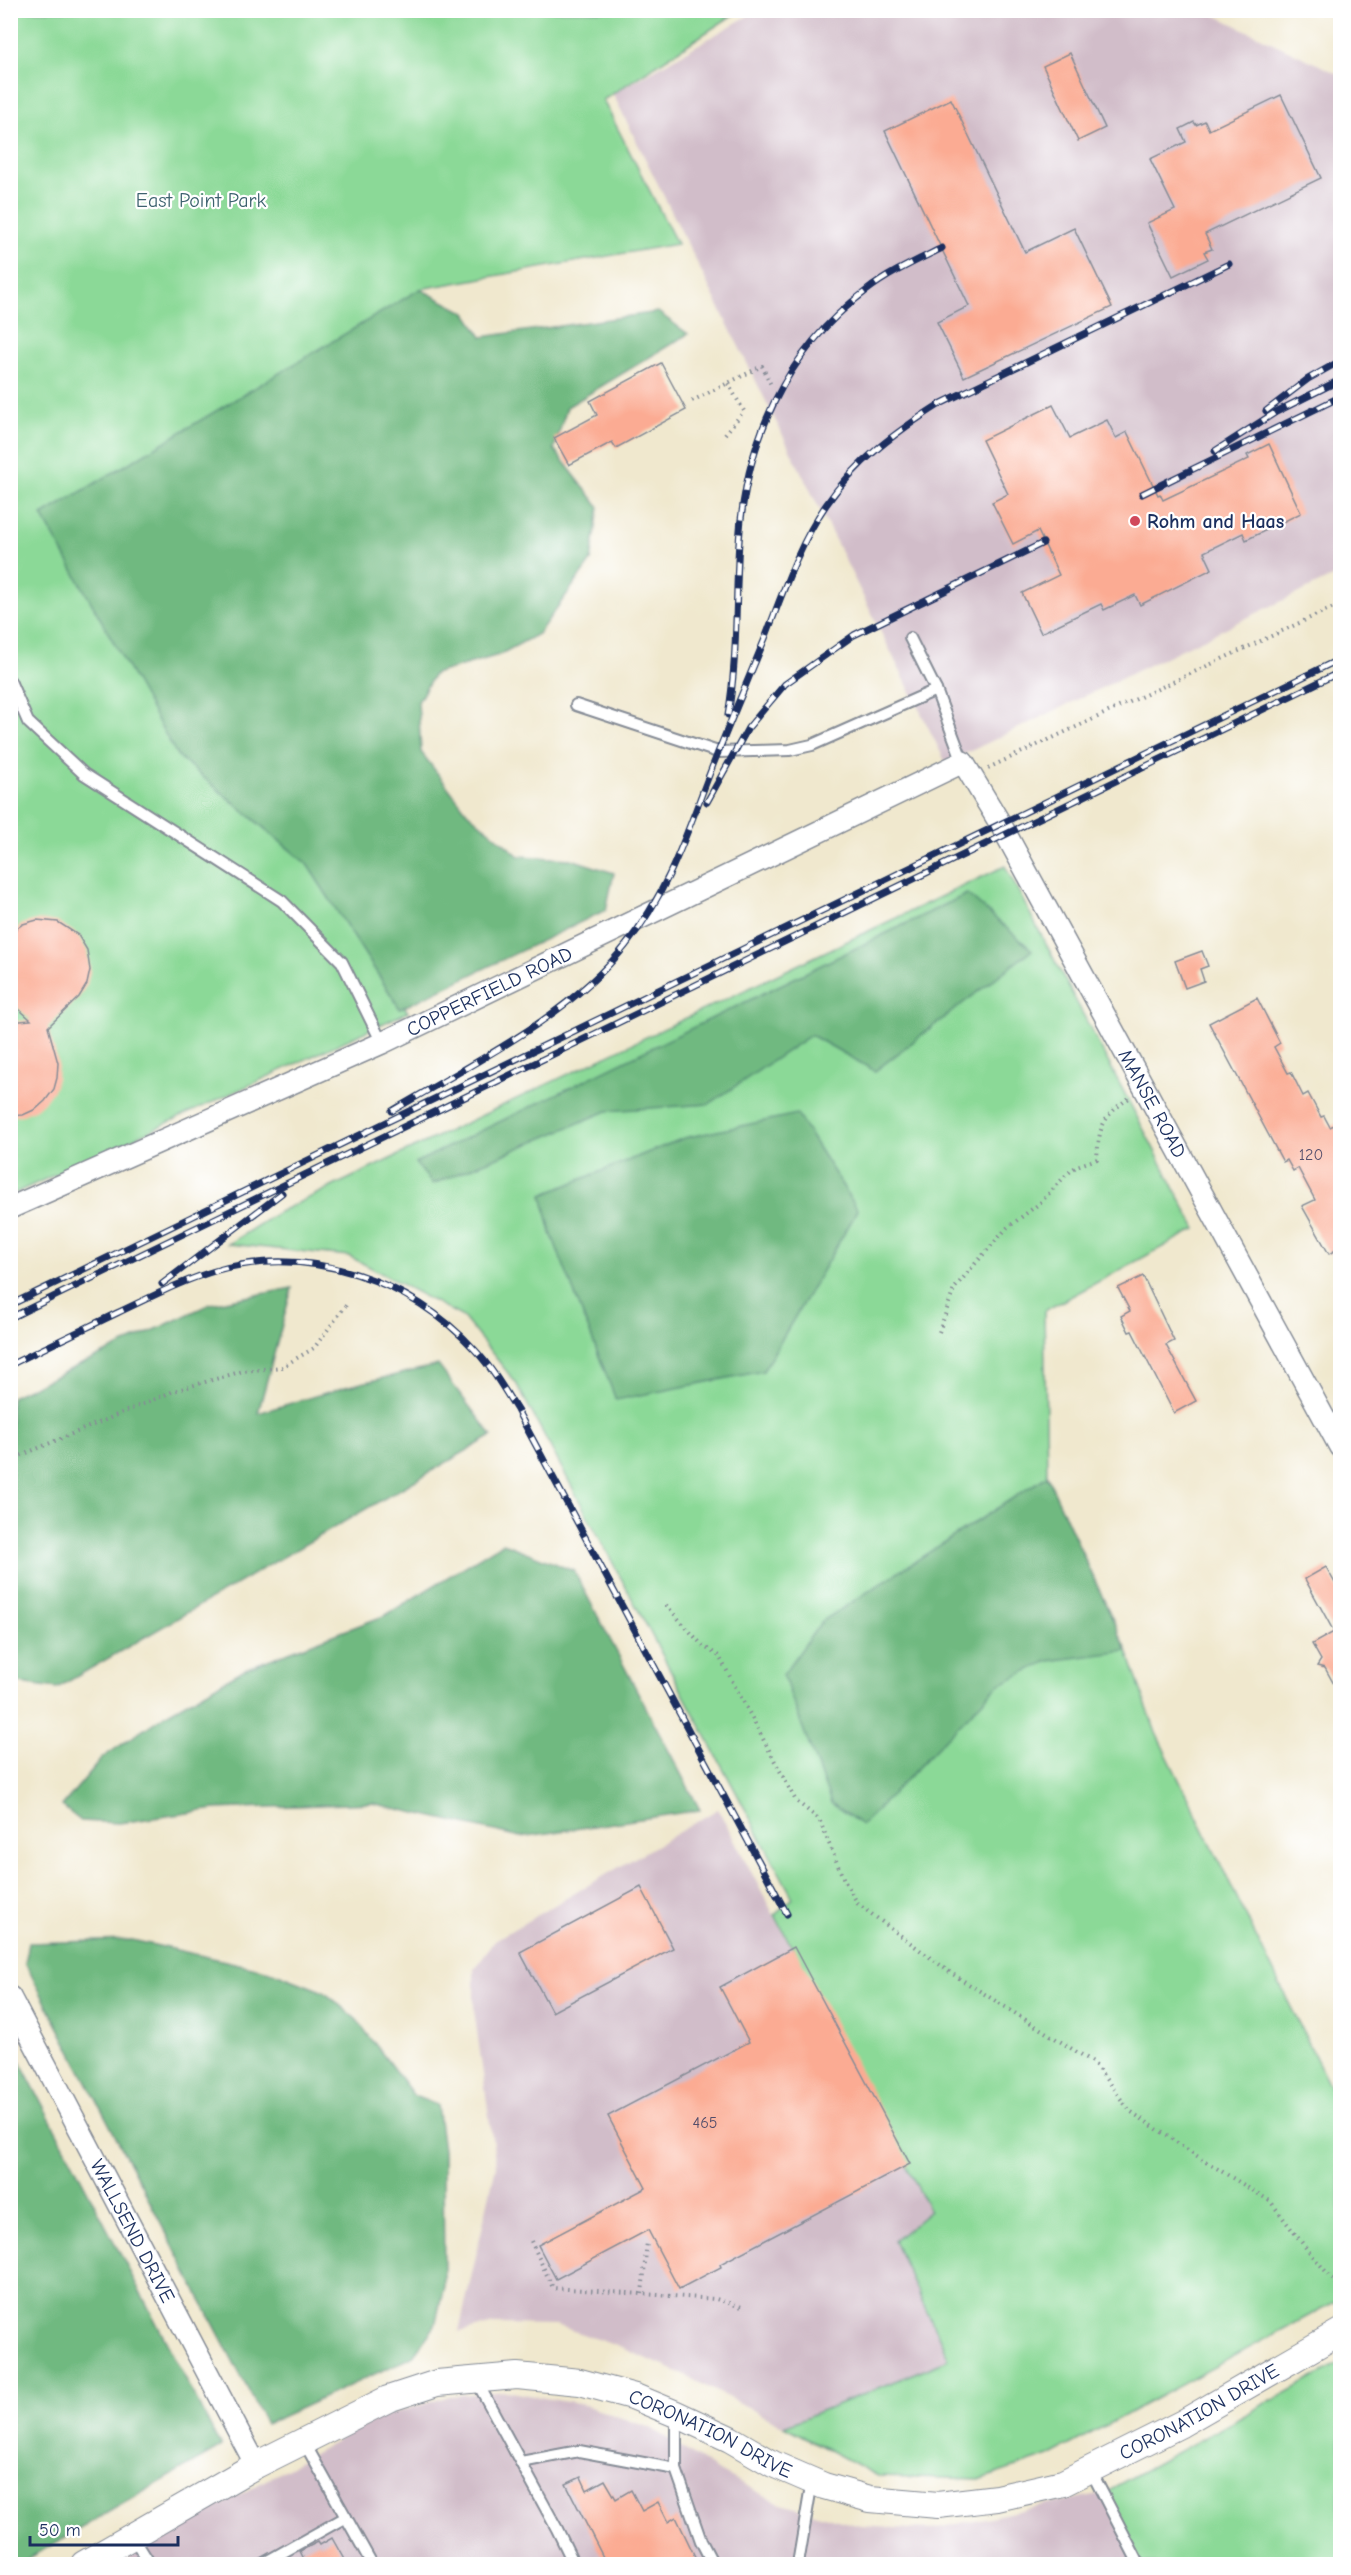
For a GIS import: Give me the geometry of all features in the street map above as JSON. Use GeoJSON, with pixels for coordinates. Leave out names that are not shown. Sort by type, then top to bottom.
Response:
{"type":"FeatureCollection","features":[{"type":"Feature","properties":{"kind":"street","name":"COPPERFIELD ROAD"},"geometry":{"type":"LineString","coordinates":[[10,1208],[382,1043],[966,769]]}},
{"type":"Feature","properties":{"kind":"street","name":"MANSE ROAD"},"geometry":{"type":"LineString","coordinates":[[966,769],[1001,825],[1341,1447]]}},
{"type":"Feature","properties":{"kind":"street","name":"WALLSEND DRIVE"},"geometry":{"type":"LineString","coordinates":[[10,1997],[256,2465]]}},
{"type":"Feature","properties":{"kind":"street","name":"CORONATION DRIVE"},"geometry":{"type":"LineString","coordinates":[[84,2565],[256,2465],[387,2399],[437,2383],[517,2376],[580,2382],[635,2397],[676,2414],[730,2439],[773,2464],[812,2481],[870,2499],[938,2505],[997,2498],[1063,2483],[1181,2424],[1341,2332]]}},
{"type":"Feature","properties":{"kind":"lane"},"geometry":{"type":"LineString","coordinates":[[910,638],[936,690],[966,769]]}},
{"type":"Feature","properties":{"kind":"lane"},"geometry":{"type":"LineString","coordinates":[[10,681],[28,722],[84,774],[282,901],[342,962],[382,1043]]}},
{"type":"Feature","properties":{"kind":"lane"},"geometry":{"type":"LineString","coordinates":[[576,705],[718,752],[790,750],[812,745],[936,690]]}},
{"type":"Feature","properties":{"kind":"lane"},"geometry":{"type":"LineString","coordinates":[[476,2380],[557,2529],[574,2565]]}},
{"type":"Feature","properties":{"kind":"lane"},"geometry":{"type":"LineString","coordinates":[[676,2414],[675,2469],[701,2541],[713,2565]]}},
{"type":"Feature","properties":{"kind":"lane"},"geometry":{"type":"LineString","coordinates":[[303,2442],[372,2565]]}},
{"type":"Feature","properties":{"kind":"lane"},"geometry":{"type":"LineString","coordinates":[[521,2462],[579,2451],[675,2469]]}},
{"type":"Feature","properties":{"kind":"lane"},"geometry":{"type":"LineString","coordinates":[[1090,2469],[1139,2565]]}},
{"type":"Feature","properties":{"kind":"lane"},"geometry":{"type":"LineString","coordinates":[[798,2565],[812,2481]]}},
{"type":"Feature","properties":{"kind":"lane"},"geometry":{"type":"LineString","coordinates":[[262,2565],[346,2517]]}},
{"type":"Feature","properties":{"kind":"lane"},"geometry":{"type":"LineString","coordinates":[[133,2536],[150,2565]]}},
{"type":"Feature","properties":{"kind":"path"},"geometry":{"type":"LineString","coordinates":[[692,401],[762,366],[771,385]]}},
{"type":"Feature","properties":{"kind":"path"},"geometry":{"type":"LineString","coordinates":[[724,434],[744,411],[727,382]]}},
{"type":"Feature","properties":{"kind":"path"},"geometry":{"type":"LineString","coordinates":[[966,769],[1341,604]]}},
{"type":"Feature","properties":{"kind":"path"},"geometry":{"type":"LineString","coordinates":[[939,1332],[954,1289],[974,1264],[1007,1228],[1040,1203],[1067,1174],[1077,1166],[1097,1159],[1099,1131],[1114,1109],[1144,1087]]}},
{"type":"Feature","properties":{"kind":"path"},"geometry":{"type":"LineString","coordinates":[[10,1460],[174,1391],[243,1371],[282,1367],[314,1348],[347,1304]]}},
{"type":"Feature","properties":{"kind":"path"},"geometry":{"type":"LineString","coordinates":[[666,1605],[703,1646],[719,1656],[796,1801],[819,1819],[844,1880],[858,1904],[951,1973],[1093,2062],[1130,2111],[1270,2201],[1306,2248],[1341,2288]]}},
{"type":"Feature","properties":{"kind":"path"},"geometry":{"type":"LineString","coordinates":[[531,2241],[553,2288],[716,2299],[745,2308]]}},
{"type":"Feature","properties":{"kind":"path"},"geometry":{"type":"LineString","coordinates":[[642,2294],[647,2241]]}},
{"type":"Feature","properties":{"kind":"shaded area"},"geometry":{"type":"Polygon","coordinates":[[[758,10],[1206,11],[1340,75],[1340,573],[946,763],[613,94],[758,10]]]}},
{"type":"Feature","properties":{"kind":"shaded area"},"geometry":{"type":"Polygon","coordinates":[[[718,1809],[930,2211],[895,2241],[949,2359],[784,2426],[678,2372],[614,2345],[556,2325],[495,2324],[459,2332],[496,2166],[474,2010],[474,1969],[495,1940],[718,1809]]]}},
{"type":"Feature","properties":{"kind":"shaded area"},"geometry":{"type":"Polygon","coordinates":[[[506,2391],[584,2405],[651,2428],[715,2469],[781,2504],[860,2526],[928,2530],[1103,2493],[1138,2564],[116,2564],[375,2419],[450,2396],[506,2391]]]}},
{"type":"Feature","properties":{"kind":"green space","name":"East Point Park"},"geometry":{"type":"Polygon","coordinates":[[[10,11],[739,11],[603,100],[677,244],[420,289],[177,755],[307,864],[408,1012],[11,1195],[10,11]]]}},
{"type":"Feature","properties":{"kind":"green space"},"geometry":{"type":"Polygon","coordinates":[[[420,289],[466,313],[482,337],[658,312],[688,334],[567,407],[554,449],[599,507],[591,561],[538,634],[499,655],[434,674],[418,702],[421,752],[467,812],[519,856],[571,859],[614,873],[606,910],[400,1009],[307,864],[177,755],[42,515],[420,289]]]}},
{"type":"Feature","properties":{"kind":"green space"},"geometry":{"type":"Polygon","coordinates":[[[1005,866],[1196,1229],[1044,1311],[1047,1476],[1127,1651],[1156,1733],[1340,2107],[1340,2299],[1049,2456],[981,2479],[878,2476],[784,2426],[949,2359],[894,2241],[930,2211],[775,1915],[793,1898],[516,1383],[463,1317],[349,1256],[228,1244],[279,1212],[1005,866]]]}},
{"type":"Feature","properties":{"kind":"green space"},"geometry":{"type":"Polygon","coordinates":[[[967,894],[1032,950],[875,1071],[811,1035],[709,1104],[607,1111],[433,1184],[415,1163],[967,894]]]}},
{"type":"Feature","properties":{"kind":"green space"},"geometry":{"type":"Polygon","coordinates":[[[797,1114],[858,1210],[763,1371],[616,1400],[551,1233],[542,1195],[684,1138],[797,1114]]]}},
{"type":"Feature","properties":{"kind":"green space"},"geometry":{"type":"Polygon","coordinates":[[[292,1288],[258,1413],[349,1386],[438,1365],[492,1436],[57,1688],[11,1682],[11,1397],[210,1304],[292,1288]]]}},
{"type":"Feature","properties":{"kind":"green space"},"geometry":{"type":"Polygon","coordinates":[[[1047,1476],[1127,1651],[1048,1661],[998,1685],[862,1825],[831,1803],[783,1675],[821,1622],[1047,1476]]]}},
{"type":"Feature","properties":{"kind":"green space"},"geometry":{"type":"Polygon","coordinates":[[[503,1543],[574,1571],[700,1810],[521,1837],[372,1803],[215,1809],[119,1823],[81,1821],[62,1806],[102,1758],[168,1713],[247,1668],[386,1615],[503,1543]]]}},
{"type":"Feature","properties":{"kind":"green space"},"geometry":{"type":"Polygon","coordinates":[[[132,1940],[270,1971],[324,1992],[357,2020],[414,2096],[437,2105],[443,2150],[444,2286],[435,2326],[412,2357],[266,2424],[25,1963],[29,1943],[132,1940]]]}},
{"type":"Feature","properties":{"kind":"green space"},"geometry":{"type":"Polygon","coordinates":[[[10,2042],[221,2447],[19,2564],[10,2564],[10,2042]]]}},
{"type":"Feature","properties":{"kind":"green space"},"geometry":{"type":"Polygon","coordinates":[[[1340,2363],[1340,2564],[1138,2564],[1103,2493],[1340,2363]]]}},
{"type":"Feature","properties":{"kind":"building"},"geometry":{"type":"Polygon","coordinates":[[[1070,53],[1105,128],[1078,141],[1043,66],[1070,53]]]}},
{"type":"Feature","properties":{"kind":"building"},"geometry":{"type":"Polygon","coordinates":[[[1281,95],[1321,178],[1205,234],[1212,249],[1204,252],[1208,259],[1173,276],[1147,223],[1175,210],[1150,159],[1186,142],[1180,129],[1194,122],[1196,125],[1205,121],[1209,130],[1281,95]]]}},
{"type":"Feature","properties":{"kind":"building"},"geometry":{"type":"Polygon","coordinates":[[[951,99],[1025,252],[1074,228],[1112,307],[964,377],[937,322],[969,306],[885,131],[951,99]]]}},
{"type":"Feature","properties":{"kind":"building"},"geometry":{"type":"Polygon","coordinates":[[[661,363],[686,410],[616,448],[612,442],[569,465],[554,438],[597,415],[590,401],[661,363]]]}},
{"type":"Feature","properties":{"kind":"building","name":"Rohm and Haas"},"geometry":{"type":"Polygon","coordinates":[[[1053,405],[1070,438],[1107,420],[1116,438],[1127,432],[1158,495],[1160,494],[1163,500],[1249,459],[1247,455],[1269,444],[1301,513],[1246,540],[1243,533],[1204,552],[1212,569],[1140,605],[1135,595],[1104,610],[1101,604],[1041,633],[1022,593],[1059,575],[1038,531],[1013,544],[992,502],[1008,494],[982,440],[1053,405]]]}},
{"type":"Feature","properties":{"kind":"building"},"geometry":{"type":"Polygon","coordinates":[[[37,920],[58,922],[78,935],[87,950],[90,970],[87,984],[79,997],[48,1027],[58,1063],[54,1089],[36,1109],[23,1115],[10,1116],[10,1022],[31,1020],[10,1001],[10,933],[23,924],[37,920]]]}},
{"type":"Feature","properties":{"kind":"building"},"geometry":{"type":"Polygon","coordinates":[[[1202,951],[1208,966],[1200,969],[1204,981],[1185,988],[1175,961],[1202,951]]]}},
{"type":"Feature","properties":{"kind":"building"},"geometry":{"type":"Polygon","coordinates":[[[1257,998],[1280,1043],[1274,1047],[1288,1073],[1291,1072],[1303,1096],[1308,1093],[1321,1117],[1324,1116],[1330,1127],[1336,1124],[1341,1133],[1341,1247],[1329,1254],[1302,1206],[1315,1200],[1298,1168],[1293,1171],[1287,1160],[1283,1162],[1209,1023],[1257,998]]]}},
{"type":"Feature","properties":{"kind":"building"},"geometry":{"type":"Polygon","coordinates":[[[1143,1276],[1174,1341],[1166,1345],[1196,1401],[1174,1413],[1132,1331],[1129,1332],[1121,1316],[1130,1311],[1118,1288],[1143,1276]]]}},
{"type":"Feature","properties":{"kind":"building"},"geometry":{"type":"Polygon","coordinates":[[[1326,1567],[1341,1594],[1341,1697],[1325,1668],[1317,1666],[1321,1660],[1312,1644],[1334,1632],[1305,1579],[1326,1567]]]}},
{"type":"Feature","properties":{"kind":"building"},"geometry":{"type":"Polygon","coordinates":[[[641,1887],[673,1948],[552,2012],[520,1952],[641,1887]]]}},
{"type":"Feature","properties":{"kind":"building"},"geometry":{"type":"Polygon","coordinates":[[[794,1947],[910,2164],[720,2264],[721,2267],[679,2289],[648,2230],[556,2279],[538,2245],[646,2188],[608,2116],[749,2042],[720,1987],[794,1947]]]}},
{"type":"Feature","properties":{"kind":"building"},"geometry":{"type":"Polygon","coordinates":[[[581,2477],[587,2490],[605,2480],[616,2499],[631,2490],[642,2511],[658,2502],[668,2522],[676,2517],[699,2565],[607,2565],[566,2484],[581,2477]]]}},
{"type":"Feature","properties":{"kind":"building"},"geometry":{"type":"Polygon","coordinates":[[[332,2538],[347,2565],[307,2565],[300,2551],[318,2542],[320,2545],[332,2538]]]}},
{"type":"Feature","properties":{"kind":"railway"},"geometry":{"type":"LineString","coordinates":[[728,715],[735,651],[739,542],[743,505],[760,435],[774,402],[792,371],[813,342],[838,315],[884,279],[942,248]]}},
{"type":"Feature","properties":{"kind":"railway"},"geometry":{"type":"LineString","coordinates":[[392,1111],[486,1057],[548,1017],[603,971],[640,926],[663,887],[682,847],[800,552],[816,520],[850,475],[908,425],[940,404],[1229,264]]}},
{"type":"Feature","properties":{"kind":"railway"},"geometry":{"type":"LineString","coordinates":[[1266,411],[1308,379],[1340,361]]}},
{"type":"Feature","properties":{"kind":"railway"},"geometry":{"type":"LineString","coordinates":[[1215,451],[1276,412],[1340,380]]}},
{"type":"Feature","properties":{"kind":"railway"},"geometry":{"type":"LineString","coordinates":[[1142,494],[1340,397]]}},
{"type":"Feature","properties":{"kind":"railway"},"geometry":{"type":"LineString","coordinates":[[707,802],[748,728],[785,684],[854,635],[1043,543]]}},
{"type":"Feature","properties":{"kind":"railway"},"geometry":{"type":"LineString","coordinates":[[10,1305],[1340,659]]}},
{"type":"Feature","properties":{"kind":"railway"},"geometry":{"type":"LineString","coordinates":[[10,1318],[1340,672]]}},
{"type":"Feature","properties":{"kind":"railway"},"geometry":{"type":"LineString","coordinates":[[162,1284],[282,1193]]}},
{"type":"Feature","properties":{"kind":"railway"},"geometry":{"type":"LineString","coordinates":[[10,1365],[180,1284],[218,1270],[253,1263],[288,1262],[323,1266],[357,1274],[390,1287],[421,1304],[449,1325],[475,1350],[492,1371],[517,1410],[787,1914]]}},
{"type":"Feature","properties":{"kind":"place","name":"Rohm and Haas"},"geometry":{"type":"Point","coordinates":[1135,521]}}]}
